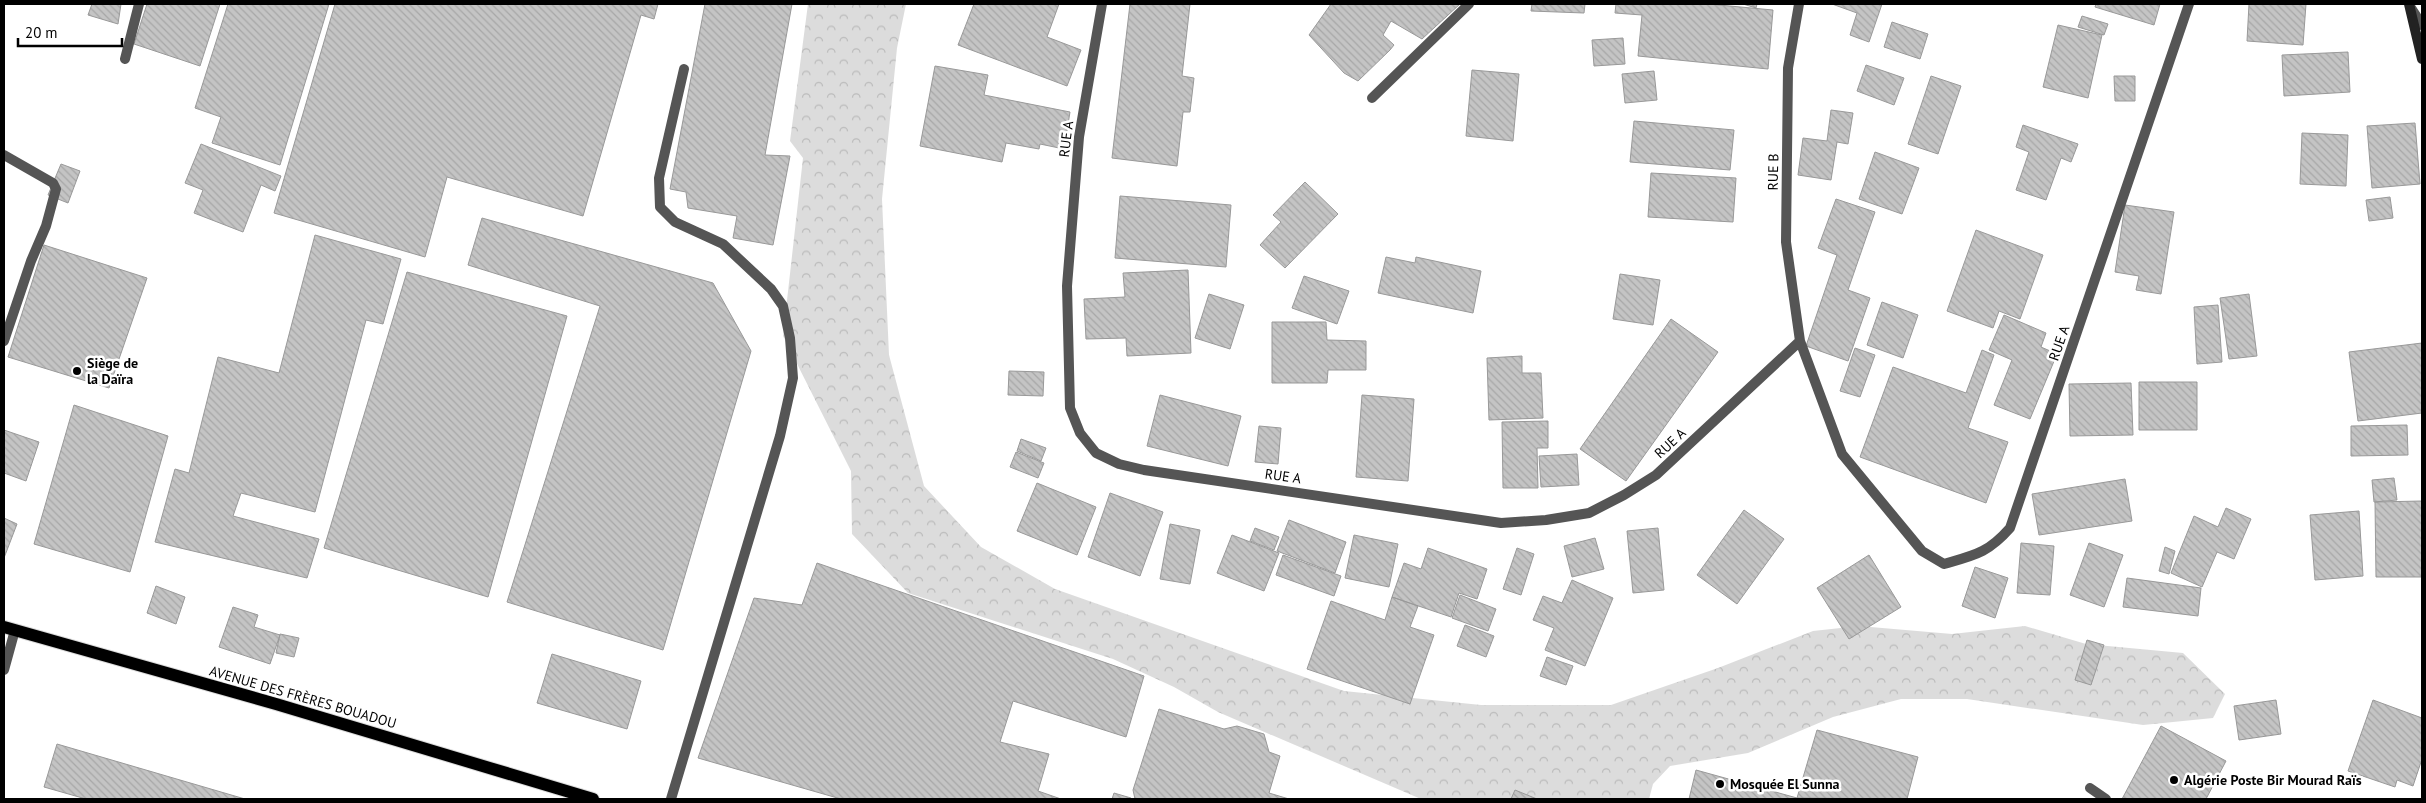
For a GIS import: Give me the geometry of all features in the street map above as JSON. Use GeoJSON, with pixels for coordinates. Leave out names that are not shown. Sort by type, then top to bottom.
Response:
{"type":"FeatureCollection","features":[{"type":"Feature","properties":{"kind":"main road","name":"AVENUE DES FRÈRES BOUADOU"},"geometry":{"type":"LineString","coordinates":[[10,628],[267,701],[593,799]]}},
{"type":"Feature","properties":{"kind":"street"},"geometry":{"type":"LineString","coordinates":[[125,59],[139,4]]}},
{"type":"Feature","properties":{"kind":"street","name":"RUE A"},"geometry":{"type":"LineString","coordinates":[[1102,4],[1078,147],[1067,286],[1070,408],[1080,432],[1096,453],[1119,464],[1144,470],[1502,523],[1546,520],[1589,513],[1624,495],[1656,475],[1800,341],[1842,454],[1922,551],[1944,564],[1976,555],[1995,545],[2010,528],[2189,4]]}},
{"type":"Feature","properties":{"kind":"street"},"geometry":{"type":"LineString","coordinates":[[1372,98],[1469,4]]}},
{"type":"Feature","properties":{"kind":"street","name":"RUE B"},"geometry":{"type":"LineString","coordinates":[[1799,4],[1788,68],[1786,242],[1800,341]]}},
{"type":"Feature","properties":{"kind":"street"},"geometry":{"type":"LineString","coordinates":[[2410,6],[2422,25]]}},
{"type":"Feature","properties":{"kind":"street"},"geometry":{"type":"LineString","coordinates":[[2410,6],[2422,58]]}},
{"type":"Feature","properties":{"kind":"street"},"geometry":{"type":"LineString","coordinates":[[671,799],[780,436],[792,378],[790,338],[783,306],[772,289],[723,244],[676,222],[660,207],[660,178],[684,69]]}},
{"type":"Feature","properties":{"kind":"street"},"geometry":{"type":"LineString","coordinates":[[4,155],[52,183],[56,189],[46,226],[31,261],[4,341]]}},
{"type":"Feature","properties":{"kind":"street"},"geometry":{"type":"LineString","coordinates":[[4,670],[10,628]]}},
{"type":"Feature","properties":{"kind":"street"},"geometry":{"type":"LineString","coordinates":[[2090,788],[2106,799]]}},
{"type":"Feature","properties":{"kind":"green space"},"geometry":{"type":"Polygon","coordinates":[[[808,4],[906,4],[897,48],[882,199],[889,355],[924,486],[981,547],[1055,589],[1344,691],[1481,705],[1611,705],[1718,668],[1813,631],[1859,626],[1952,634],[2025,626],[2086,644],[2183,653],[2225,694],[2213,718],[2143,725],[1967,699],[1901,699],[1833,717],[1748,753],[1670,766],[1653,784],[1649,799],[1421,799],[1218,712],[1174,687],[1113,659],[908,593],[852,534],[851,471],[783,336],[803,158],[790,141],[808,4]]]}},
{"type":"Feature","properties":{"kind":"building"},"geometry":{"type":"Polygon","coordinates":[[[92,4],[121,4],[118,24],[88,15],[92,4]]]}},
{"type":"Feature","properties":{"kind":"building"},"geometry":{"type":"Polygon","coordinates":[[[147,4],[220,4],[200,66],[134,44],[147,4]]]}},
{"type":"Feature","properties":{"kind":"building"},"geometry":{"type":"Polygon","coordinates":[[[228,4],[329,4],[280,165],[212,143],[221,117],[195,108],[228,4]]]}},
{"type":"Feature","properties":{"kind":"building"},"geometry":{"type":"Polygon","coordinates":[[[335,4],[658,4],[654,19],[641,15],[583,216],[447,177],[425,257],[274,213],[335,4]]]}},
{"type":"Feature","properties":{"kind":"building"},"geometry":{"type":"Polygon","coordinates":[[[705,4],[792,4],[765,155],[790,156],[773,245],[733,238],[737,216],[688,208],[686,192],[670,189],[705,4]]]}},
{"type":"Feature","properties":{"kind":"building"},"geometry":{"type":"Polygon","coordinates":[[[974,4],[1059,4],[1047,37],[1081,50],[1067,86],[958,45],[974,4]]]}},
{"type":"Feature","properties":{"kind":"building"},"geometry":{"type":"Polygon","coordinates":[[[1130,4],[1190,4],[1182,76],[1194,78],[1190,112],[1183,112],[1177,166],[1112,158],[1130,4]]]}},
{"type":"Feature","properties":{"kind":"building"},"geometry":{"type":"Polygon","coordinates":[[[1331,4],[1460,4],[1422,39],[1391,21],[1383,35],[1394,45],[1358,81],[1344,73],[1309,35],[1331,4]]]}},
{"type":"Feature","properties":{"kind":"building"},"geometry":{"type":"Polygon","coordinates":[[[1532,4],[1585,4],[1584,13],[1531,11],[1532,4]]]}},
{"type":"Feature","properties":{"kind":"building"},"geometry":{"type":"Polygon","coordinates":[[[1616,4],[1708,4],[1773,10],[1768,69],[1638,56],[1642,15],[1615,13],[1616,4]]]}},
{"type":"Feature","properties":{"kind":"building"},"geometry":{"type":"Polygon","coordinates":[[[1743,4],[1757,4],[1756,8],[1743,4]]]}},
{"type":"Feature","properties":{"kind":"building"},"geometry":{"type":"Polygon","coordinates":[[[1832,4],[1882,4],[1869,42],[1850,35],[1857,13],[1832,4]]]}},
{"type":"Feature","properties":{"kind":"building"},"geometry":{"type":"Polygon","coordinates":[[[2096,4],[2160,4],[2154,25],[2095,7],[2096,4]]]}},
{"type":"Feature","properties":{"kind":"building"},"geometry":{"type":"Polygon","coordinates":[[[2249,4],[2306,4],[2303,45],[2247,41],[2249,4]]]}},
{"type":"Feature","properties":{"kind":"building"},"geometry":{"type":"Polygon","coordinates":[[[2082,16],[2108,24],[2104,35],[2078,27],[2082,16]]]}},
{"type":"Feature","properties":{"kind":"building"},"geometry":{"type":"Polygon","coordinates":[[[1892,22],[1928,34],[1920,59],[1884,47],[1892,22]]]}},
{"type":"Feature","properties":{"kind":"building"},"geometry":{"type":"Polygon","coordinates":[[[2058,25],[2102,35],[2088,98],[2043,87],[2058,25]]]}},
{"type":"Feature","properties":{"kind":"building"},"geometry":{"type":"Polygon","coordinates":[[[1623,38],[1625,64],[1594,66],[1592,40],[1623,38]]]}},
{"type":"Feature","properties":{"kind":"building"},"geometry":{"type":"Polygon","coordinates":[[[2348,52],[2350,92],[2284,96],[2282,55],[2348,52]]]}},
{"type":"Feature","properties":{"kind":"building"},"geometry":{"type":"Polygon","coordinates":[[[1866,65],[1904,78],[1894,105],[1857,91],[1866,65]]]}},
{"type":"Feature","properties":{"kind":"building"},"geometry":{"type":"Polygon","coordinates":[[[935,66],[988,75],[984,95],[1070,112],[1064,149],[1040,144],[1039,149],[1006,143],[1002,162],[920,146],[935,66]]]}},
{"type":"Feature","properties":{"kind":"building"},"geometry":{"type":"Polygon","coordinates":[[[1472,70],[1519,74],[1513,141],[1466,136],[1472,70]]]}},
{"type":"Feature","properties":{"kind":"building"},"geometry":{"type":"Polygon","coordinates":[[[1654,71],[1657,100],[1625,103],[1622,74],[1654,71]]]}},
{"type":"Feature","properties":{"kind":"building"},"geometry":{"type":"Polygon","coordinates":[[[1931,76],[1961,86],[1938,154],[1908,144],[1931,76]]]}},
{"type":"Feature","properties":{"kind":"building"},"geometry":{"type":"Polygon","coordinates":[[[2114,76],[2135,76],[2135,101],[2115,101],[2114,76]]]}},
{"type":"Feature","properties":{"kind":"building"},"geometry":{"type":"Polygon","coordinates":[[[1831,110],[1853,113],[1848,144],[1837,142],[1831,180],[1798,175],[1803,138],[1827,141],[1831,110]]]}},
{"type":"Feature","properties":{"kind":"building"},"geometry":{"type":"Polygon","coordinates":[[[1634,121],[1734,130],[1730,170],[1630,162],[1634,121]]]}},
{"type":"Feature","properties":{"kind":"building"},"geometry":{"type":"Polygon","coordinates":[[[2415,123],[2420,184],[2372,188],[2367,126],[2415,123]]]}},
{"type":"Feature","properties":{"kind":"building"},"geometry":{"type":"Polygon","coordinates":[[[2023,125],[2078,144],[2071,162],[2061,158],[2046,200],[2016,190],[2029,152],[2016,147],[2023,125]]]}},
{"type":"Feature","properties":{"kind":"building"},"geometry":{"type":"Polygon","coordinates":[[[2302,133],[2348,135],[2346,186],[2300,184],[2302,133]]]}},
{"type":"Feature","properties":{"kind":"building"},"geometry":{"type":"Polygon","coordinates":[[[201,144],[281,176],[275,191],[261,185],[243,232],[194,213],[203,190],[185,183],[201,144]]]}},
{"type":"Feature","properties":{"kind":"building"},"geometry":{"type":"Polygon","coordinates":[[[1875,152],[1919,168],[1902,214],[1859,199],[1875,152]]]}},
{"type":"Feature","properties":{"kind":"building"},"geometry":{"type":"Polygon","coordinates":[[[61,164],[80,171],[68,203],[48,195],[61,164]]]}},
{"type":"Feature","properties":{"kind":"building"},"geometry":{"type":"Polygon","coordinates":[[[1651,173],[1736,178],[1733,222],[1648,217],[1651,173]]]}},
{"type":"Feature","properties":{"kind":"building"},"geometry":{"type":"Polygon","coordinates":[[[1305,182],[1338,214],[1285,268],[1260,245],[1281,222],[1273,215],[1305,182]]]}},
{"type":"Feature","properties":{"kind":"building"},"geometry":{"type":"Polygon","coordinates":[[[1120,196],[1231,205],[1226,267],[1115,258],[1120,196]]]}},
{"type":"Feature","properties":{"kind":"building"},"geometry":{"type":"Polygon","coordinates":[[[2390,197],[2393,218],[2369,221],[2366,200],[2390,197]]]}},
{"type":"Feature","properties":{"kind":"building"},"geometry":{"type":"Polygon","coordinates":[[[1836,199],[1875,212],[1848,290],[1870,298],[1848,361],[1806,346],[1837,255],[1818,248],[1836,199]]]}},
{"type":"Feature","properties":{"kind":"building"},"geometry":{"type":"Polygon","coordinates":[[[2125,205],[2174,212],[2161,294],[2136,290],[2139,276],[2115,272],[2125,205]]]}},
{"type":"Feature","properties":{"kind":"building"},"geometry":{"type":"Polygon","coordinates":[[[482,218],[713,283],[751,351],[663,650],[507,602],[600,306],[468,265],[482,218]]]}},
{"type":"Feature","properties":{"kind":"building"},"geometry":{"type":"Polygon","coordinates":[[[1976,230],[2043,255],[2020,319],[1999,311],[1993,328],[1947,311],[1976,230]]]}},
{"type":"Feature","properties":{"kind":"building"},"geometry":{"type":"Polygon","coordinates":[[[315,235],[401,259],[383,324],[366,320],[315,512],[241,493],[233,516],[319,539],[307,578],[155,542],[175,469],[189,473],[218,357],[279,373],[315,235]]]}},
{"type":"Feature","properties":{"kind":"building"},"geometry":{"type":"Polygon","coordinates":[[[44,245],[147,278],[109,388],[8,357],[44,245]]]}},
{"type":"Feature","properties":{"kind":"building"},"geometry":{"type":"Polygon","coordinates":[[[1386,257],[1415,263],[1416,257],[1481,271],[1473,313],[1378,293],[1386,257]]]}},
{"type":"Feature","properties":{"kind":"building"},"geometry":{"type":"Polygon","coordinates":[[[1188,270],[1191,353],[1127,356],[1126,338],[1086,339],[1084,299],[1125,297],[1123,273],[1188,270]]]}},
{"type":"Feature","properties":{"kind":"building"},"geometry":{"type":"Polygon","coordinates":[[[407,272],[567,316],[488,597],[324,548],[407,272]]]}},
{"type":"Feature","properties":{"kind":"building"},"geometry":{"type":"Polygon","coordinates":[[[1620,274],[1660,280],[1653,325],[1613,319],[1620,274]]]}},
{"type":"Feature","properties":{"kind":"building"},"geometry":{"type":"Polygon","coordinates":[[[1304,276],[1349,291],[1337,324],[1292,308],[1304,276]]]}},
{"type":"Feature","properties":{"kind":"building"},"geometry":{"type":"Polygon","coordinates":[[[1209,294],[1244,305],[1230,349],[1195,338],[1209,294]]]}},
{"type":"Feature","properties":{"kind":"building"},"geometry":{"type":"Polygon","coordinates":[[[2249,294],[2257,356],[2229,359],[2220,298],[2249,294]]]}},
{"type":"Feature","properties":{"kind":"building"},"geometry":{"type":"Polygon","coordinates":[[[1882,302],[1918,315],[1903,358],[1867,345],[1882,302]]]}},
{"type":"Feature","properties":{"kind":"building"},"geometry":{"type":"Polygon","coordinates":[[[2218,305],[2222,362],[2197,364],[2194,307],[2218,305]]]}},
{"type":"Feature","properties":{"kind":"building"},"geometry":{"type":"Polygon","coordinates":[[[2004,315],[2046,333],[2041,347],[2057,354],[2030,419],[1994,405],[2012,360],[1989,350],[2004,315]]]}},
{"type":"Feature","properties":{"kind":"building"},"geometry":{"type":"Polygon","coordinates":[[[1671,319],[1718,352],[1626,481],[1580,449],[1671,319]]]}},
{"type":"Feature","properties":{"kind":"building"},"geometry":{"type":"Polygon","coordinates":[[[1272,322],[1326,322],[1327,340],[1366,341],[1366,370],[1328,370],[1327,383],[1272,383],[1272,322]]]}},
{"type":"Feature","properties":{"kind":"building"},"geometry":{"type":"Polygon","coordinates":[[[2422,343],[2422,413],[2358,421],[2349,352],[2422,343]]]}},
{"type":"Feature","properties":{"kind":"building"},"geometry":{"type":"Polygon","coordinates":[[[1855,348],[1875,355],[1860,397],[1840,391],[1855,348]]]}},
{"type":"Feature","properties":{"kind":"building"},"geometry":{"type":"Polygon","coordinates":[[[1982,350],[1994,355],[1968,428],[2008,442],[1986,503],[1860,457],[1893,367],[1966,393],[1982,350]]]}},
{"type":"Feature","properties":{"kind":"building"},"geometry":{"type":"Polygon","coordinates":[[[1522,356],[1522,373],[1541,373],[1543,418],[1489,420],[1487,358],[1522,356]]]}},
{"type":"Feature","properties":{"kind":"building"},"geometry":{"type":"Polygon","coordinates":[[[1009,371],[1044,372],[1043,396],[1008,395],[1009,371]]]}},
{"type":"Feature","properties":{"kind":"building"},"geometry":{"type":"Polygon","coordinates":[[[2139,382],[2197,382],[2197,430],[2139,430],[2139,382]]]}},
{"type":"Feature","properties":{"kind":"building"},"geometry":{"type":"Polygon","coordinates":[[[2131,383],[2133,435],[2070,436],[2069,384],[2131,383]]]}},
{"type":"Feature","properties":{"kind":"building"},"geometry":{"type":"Polygon","coordinates":[[[1160,395],[1241,416],[1228,466],[1147,446],[1160,395]]]}},
{"type":"Feature","properties":{"kind":"building"},"geometry":{"type":"Polygon","coordinates":[[[1362,395],[1414,399],[1408,481],[1356,477],[1362,395]]]}},
{"type":"Feature","properties":{"kind":"building"},"geometry":{"type":"Polygon","coordinates":[[[74,405],[168,436],[130,572],[34,544],[74,405]]]}},
{"type":"Feature","properties":{"kind":"building"},"geometry":{"type":"Polygon","coordinates":[[[1548,421],[1548,448],[1537,448],[1538,488],[1503,488],[1502,422],[1548,421]]]}},
{"type":"Feature","properties":{"kind":"building"},"geometry":{"type":"Polygon","coordinates":[[[2407,425],[2408,455],[2351,456],[2351,426],[2407,425]]]}},
{"type":"Feature","properties":{"kind":"building"},"geometry":{"type":"Polygon","coordinates":[[[1259,426],[1281,428],[1278,464],[1255,462],[1259,426]]]}},
{"type":"Feature","properties":{"kind":"building"},"geometry":{"type":"Polygon","coordinates":[[[4,430],[39,442],[26,481],[4,473],[4,430]]]}},
{"type":"Feature","properties":{"kind":"building"},"geometry":{"type":"Polygon","coordinates":[[[1021,439],[1046,448],[1041,461],[1017,451],[1021,439]]]}},
{"type":"Feature","properties":{"kind":"building"},"geometry":{"type":"Polygon","coordinates":[[[1016,452],[1044,463],[1038,478],[1010,467],[1016,452]]]}},
{"type":"Feature","properties":{"kind":"building"},"geometry":{"type":"Polygon","coordinates":[[[1577,454],[1579,485],[1541,487],[1539,456],[1577,454]]]}},
{"type":"Feature","properties":{"kind":"building"},"geometry":{"type":"Polygon","coordinates":[[[2394,478],[2397,500],[2374,502],[2372,480],[2394,478]]]}},
{"type":"Feature","properties":{"kind":"building"},"geometry":{"type":"Polygon","coordinates":[[[2125,479],[2132,521],[2039,535],[2032,494],[2125,479]]]}},
{"type":"Feature","properties":{"kind":"building"},"geometry":{"type":"Polygon","coordinates":[[[1037,483],[1096,507],[1077,555],[1017,531],[1037,483]]]}},
{"type":"Feature","properties":{"kind":"building"},"geometry":{"type":"Polygon","coordinates":[[[1110,493],[1163,512],[1140,576],[1088,557],[1110,493]]]}},
{"type":"Feature","properties":{"kind":"building"},"geometry":{"type":"Polygon","coordinates":[[[2422,501],[2422,577],[2376,577],[2375,502],[2422,501]]]}},
{"type":"Feature","properties":{"kind":"building"},"geometry":{"type":"Polygon","coordinates":[[[2226,508],[2251,519],[2234,559],[2217,552],[2202,587],[2171,573],[2194,516],[2218,527],[2226,508]]]}},
{"type":"Feature","properties":{"kind":"building"},"geometry":{"type":"Polygon","coordinates":[[[1744,510],[1784,539],[1737,604],[1697,575],[1744,510]]]}},
{"type":"Feature","properties":{"kind":"building"},"geometry":{"type":"Polygon","coordinates":[[[2359,511],[2363,576],[2315,580],[2310,515],[2359,511]]]}},
{"type":"Feature","properties":{"kind":"building"},"geometry":{"type":"Polygon","coordinates":[[[4,518],[17,524],[4,558],[4,518]]]}},
{"type":"Feature","properties":{"kind":"building"},"geometry":{"type":"Polygon","coordinates":[[[1289,520],[1346,542],[1335,573],[1277,551],[1289,520]]]}},
{"type":"Feature","properties":{"kind":"building"},"geometry":{"type":"Polygon","coordinates":[[[1170,524],[1200,530],[1190,584],[1160,579],[1170,524]]]}},
{"type":"Feature","properties":{"kind":"building"},"geometry":{"type":"Polygon","coordinates":[[[1255,528],[1279,537],[1274,550],[1250,541],[1255,528]]]}},
{"type":"Feature","properties":{"kind":"building"},"geometry":{"type":"Polygon","coordinates":[[[1658,528],[1664,590],[1633,593],[1627,531],[1658,528]]]}},
{"type":"Feature","properties":{"kind":"building"},"geometry":{"type":"Polygon","coordinates":[[[1232,535],[1279,553],[1264,591],[1217,573],[1232,535]]]}},
{"type":"Feature","properties":{"kind":"building"},"geometry":{"type":"Polygon","coordinates":[[[1354,535],[1398,544],[1389,587],[1345,578],[1354,535]]]}},
{"type":"Feature","properties":{"kind":"building"},"geometry":{"type":"Polygon","coordinates":[[[1595,538],[1604,569],[1572,577],[1564,546],[1595,538]]]}},
{"type":"Feature","properties":{"kind":"building"},"geometry":{"type":"Polygon","coordinates":[[[2021,543],[2054,546],[2050,595],[2017,593],[2021,543]]]}},
{"type":"Feature","properties":{"kind":"building"},"geometry":{"type":"Polygon","coordinates":[[[2089,543],[2123,555],[2104,607],[2070,595],[2089,543]]]}},
{"type":"Feature","properties":{"kind":"building"},"geometry":{"type":"Polygon","coordinates":[[[2165,547],[2175,551],[2169,574],[2159,571],[2165,547]]]}},
{"type":"Feature","properties":{"kind":"building"},"geometry":{"type":"Polygon","coordinates":[[[1428,548],[1487,569],[1477,599],[1459,593],[1451,617],[1392,597],[1404,563],[1421,569],[1428,548]]]}},
{"type":"Feature","properties":{"kind":"building"},"geometry":{"type":"Polygon","coordinates":[[[1517,548],[1534,554],[1521,595],[1503,589],[1517,548]]]}},
{"type":"Feature","properties":{"kind":"building"},"geometry":{"type":"Polygon","coordinates":[[[1283,555],[1341,576],[1334,596],[1276,575],[1283,555]]]}},
{"type":"Feature","properties":{"kind":"building"},"geometry":{"type":"Polygon","coordinates":[[[1869,555],[1901,607],[1849,639],[1817,588],[1869,555]]]}},
{"type":"Feature","properties":{"kind":"building"},"geometry":{"type":"Polygon","coordinates":[[[817,563],[1144,676],[1126,737],[1013,701],[1000,742],[1049,754],[1038,791],[1061,799],[841,799],[698,758],[754,598],[802,605],[817,563]]]}},
{"type":"Feature","properties":{"kind":"building"},"geometry":{"type":"Polygon","coordinates":[[[1975,567],[2008,578],[1995,618],[1962,606],[1975,567]]]}},
{"type":"Feature","properties":{"kind":"building"},"geometry":{"type":"Polygon","coordinates":[[[2127,578],[2201,588],[2198,616],[2123,607],[2127,578]]]}},
{"type":"Feature","properties":{"kind":"building"},"geometry":{"type":"Polygon","coordinates":[[[1572,580],[1613,598],[1585,666],[1545,650],[1554,628],[1533,620],[1543,596],[1562,603],[1572,580]]]}},
{"type":"Feature","properties":{"kind":"building"},"geometry":{"type":"Polygon","coordinates":[[[156,586],[185,597],[176,624],[147,613],[156,586]]]}},
{"type":"Feature","properties":{"kind":"building"},"geometry":{"type":"Polygon","coordinates":[[[1460,595],[1496,609],[1488,631],[1452,618],[1460,595]]]}},
{"type":"Feature","properties":{"kind":"building"},"geometry":{"type":"Polygon","coordinates":[[[1392,597],[1418,606],[1410,627],[1434,635],[1410,704],[1307,669],[1331,601],[1385,620],[1392,597]]]}},
{"type":"Feature","properties":{"kind":"building"},"geometry":{"type":"Polygon","coordinates":[[[233,607],[258,615],[254,627],[280,635],[270,664],[219,647],[233,607]]]}},
{"type":"Feature","properties":{"kind":"building"},"geometry":{"type":"Polygon","coordinates":[[[1465,625],[1494,636],[1486,657],[1457,646],[1465,625]]]}},
{"type":"Feature","properties":{"kind":"building"},"geometry":{"type":"Polygon","coordinates":[[[280,634],[299,638],[294,657],[276,653],[280,634]]]}},
{"type":"Feature","properties":{"kind":"building"},"geometry":{"type":"Polygon","coordinates":[[[2087,640],[2104,645],[2091,685],[2075,680],[2087,640]]]}},
{"type":"Feature","properties":{"kind":"building"},"geometry":{"type":"Polygon","coordinates":[[[552,654],[641,681],[627,729],[537,703],[552,654]]]}},
{"type":"Feature","properties":{"kind":"building"},"geometry":{"type":"Polygon","coordinates":[[[1547,657],[1573,666],[1566,685],[1540,676],[1547,657]]]}},
{"type":"Feature","properties":{"kind":"building"},"geometry":{"type":"Polygon","coordinates":[[[2276,700],[2281,734],[2239,740],[2234,706],[2276,700]]]}},
{"type":"Feature","properties":{"kind":"building"},"geometry":{"type":"Polygon","coordinates":[[[2373,700],[2422,718],[2422,759],[2413,786],[2397,780],[2395,787],[2348,771],[2373,700]]]}},
{"type":"Feature","properties":{"kind":"building"},"geometry":{"type":"Polygon","coordinates":[[[1159,709],[1224,729],[1237,726],[1264,734],[1269,752],[1280,756],[1269,793],[1289,799],[1135,799],[1133,790],[1159,709]]]}},
{"type":"Feature","properties":{"kind":"building","name":"Algérie Poste Bir Mourad Raïs"},"geometry":{"type":"Polygon","coordinates":[[[2161,726],[2226,761],[2206,799],[2122,799],[2161,726]]]}},
{"type":"Feature","properties":{"kind":"building"},"geometry":{"type":"Polygon","coordinates":[[[1817,730],[1918,757],[1907,799],[1797,798],[1817,730]]]}},
{"type":"Feature","properties":{"kind":"building"},"geometry":{"type":"Polygon","coordinates":[[[57,744],[245,799],[86,799],[44,787],[57,744]]]}},
{"type":"Feature","properties":{"kind":"building","name":"Mosquée El Sunna"},"geometry":{"type":"Polygon","coordinates":[[[1696,770],[1797,798],[1802,799],[1689,799],[1696,770]]]}},
{"type":"Feature","properties":{"kind":"building"},"geometry":{"type":"Polygon","coordinates":[[[1515,790],[1537,799],[1511,799],[1515,790]]]}},
{"type":"Feature","properties":{"kind":"building"},"geometry":{"type":"Polygon","coordinates":[[[1114,793],[1131,798],[1112,799],[1114,793]]]}},
{"type":"Feature","properties":{"kind":"place","name":"Siège de la Daïra"},"geometry":{"type":"Point","coordinates":[77,371]}},
{"type":"Feature","properties":{"kind":"place","name":"Algérie Poste Bir Mourad Raïs"},"geometry":{"type":"Point","coordinates":[2174,780]}},
{"type":"Feature","properties":{"kind":"place","name":"Mosquée El Sunna"},"geometry":{"type":"Point","coordinates":[1720,784]}}]}
